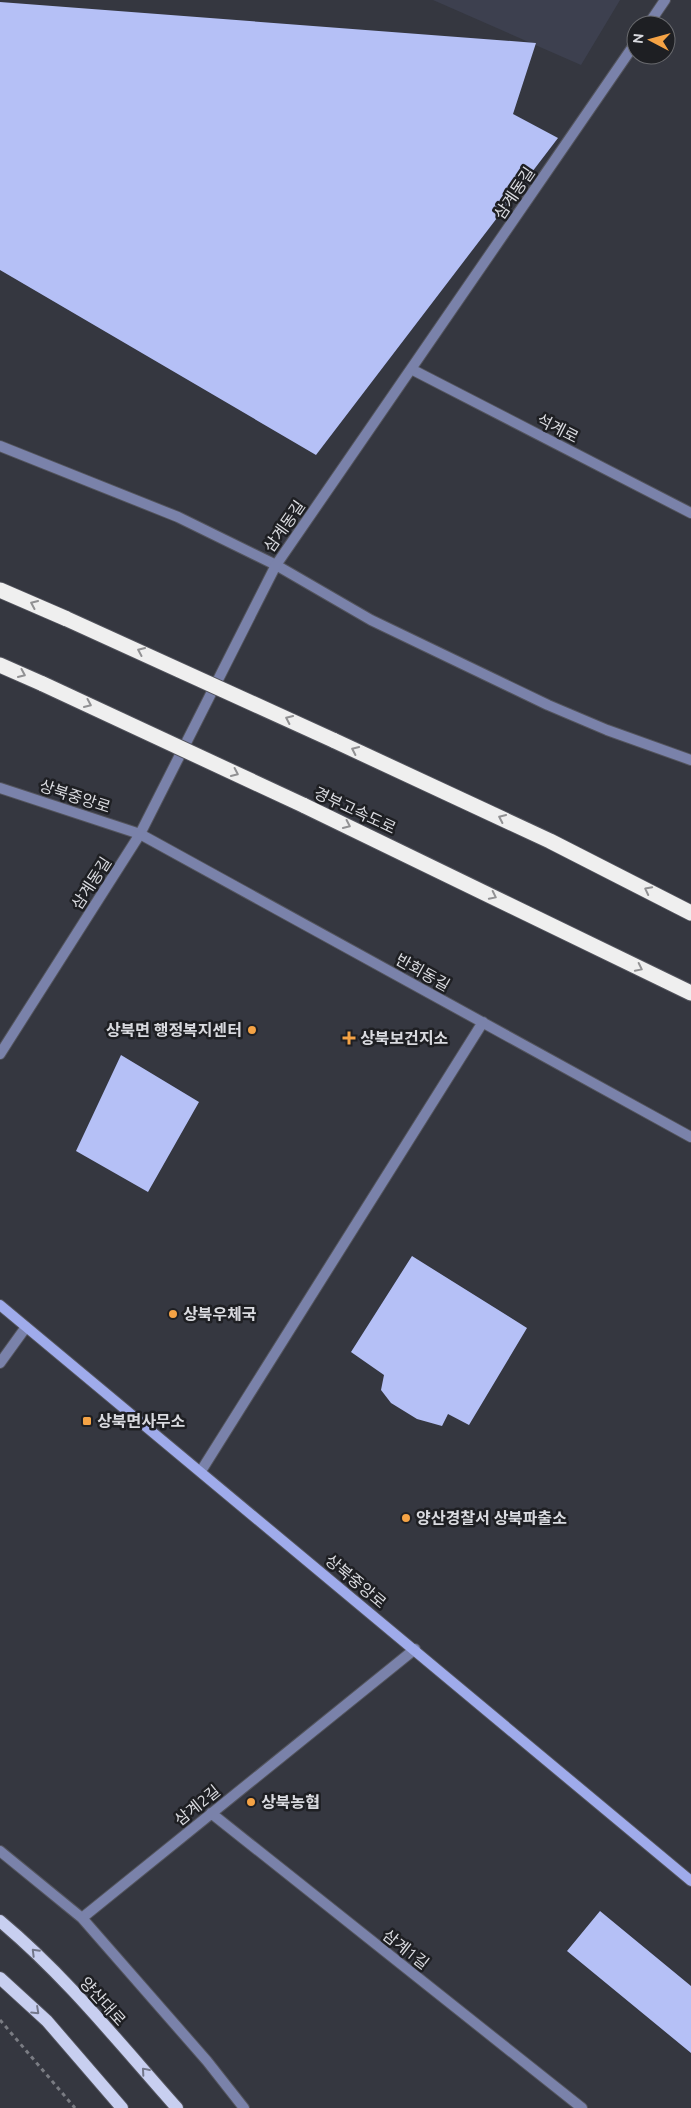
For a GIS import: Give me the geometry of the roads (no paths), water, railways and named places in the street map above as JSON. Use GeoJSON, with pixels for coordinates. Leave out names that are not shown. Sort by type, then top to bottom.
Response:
{"type":"FeatureCollection","features":[{"type":"Feature","properties":{"kind":"highway"},"geometry":{"type":"LineString","coordinates":[[0,590],[550,840],[691,913]]}},
{"type":"Feature","properties":{"kind":"highway","name":"경부고속도로"},"geometry":{"type":"LineString","coordinates":[[0,665],[303,805],[691,993]]}},
{"type":"Feature","properties":{"kind":"main road","name":"상북중앙로"},"geometry":{"type":"LineString","coordinates":[[0,1306],[201,1471],[691,1881]]}},
{"type":"Feature","properties":{"kind":"main road","name":"양산대로"},"geometry":{"type":"LineString","coordinates":[[0,1921],[22,1939],[81,1999],[177,2108]]}},
{"type":"Feature","properties":{"kind":"main road"},"geometry":{"type":"LineString","coordinates":[[0,1978],[47,2021],[122,2108]]}},
{"type":"Feature","properties":{"kind":"street"},"geometry":{"type":"LineString","coordinates":[[655,15],[665,0]]}},
{"type":"Feature","properties":{"kind":"street","name":"삼계동길"},"geometry":{"type":"LineString","coordinates":[[0,1054],[140,834],[276,565],[626,57]]}},
{"type":"Feature","properties":{"kind":"street","name":"석계로"},"geometry":{"type":"LineString","coordinates":[[411,369],[691,513]]}},
{"type":"Feature","properties":{"kind":"street"},"geometry":{"type":"LineString","coordinates":[[0,446],[178,517],[276,565],[371,620],[548,705],[607,730],[691,760]]}},
{"type":"Feature","properties":{"kind":"street","name":"상북중앙로"},"geometry":{"type":"LineString","coordinates":[[0,788],[140,834]]}},
{"type":"Feature","properties":{"kind":"street","name":"반회동길"},"geometry":{"type":"LineString","coordinates":[[140,834],[691,1137]]}},
{"type":"Feature","properties":{"kind":"street"},"geometry":{"type":"LineString","coordinates":[[201,1471],[483,1022]]}},
{"type":"Feature","properties":{"kind":"street"},"geometry":{"type":"LineString","coordinates":[[0,1363],[26,1327]]}},
{"type":"Feature","properties":{"kind":"street","name":"삼계2길"},"geometry":{"type":"LineString","coordinates":[[82,1918],[415,1650]]}},
{"type":"Feature","properties":{"kind":"street","name":"삼계1길"},"geometry":{"type":"LineString","coordinates":[[211,1813],[582,2108]]}},
{"type":"Feature","properties":{"kind":"street"},"geometry":{"type":"LineString","coordinates":[[0,1851],[82,1918],[207,2061],[244,2108]]}},
{"type":"Feature","properties":{"kind":"place","name":"상북면 행정복지센터"},"geometry":{"type":"Point","coordinates":[252,1030]}},
{"type":"Feature","properties":{"kind":"place","name":"상북보건지소"},"geometry":{"type":"Point","coordinates":[349,1038]}},
{"type":"Feature","properties":{"kind":"place","name":"상북우체국"},"geometry":{"type":"Point","coordinates":[173,1314]}},
{"type":"Feature","properties":{"kind":"place","name":"상북면사무소"},"geometry":{"type":"Point","coordinates":[87,1421]}},
{"type":"Feature","properties":{"kind":"place","name":"양산경찰서 상북파출소"},"geometry":{"type":"Point","coordinates":[406,1518]}},
{"type":"Feature","properties":{"kind":"place","name":"상북농협"},"geometry":{"type":"Point","coordinates":[251,1802]}}]}
